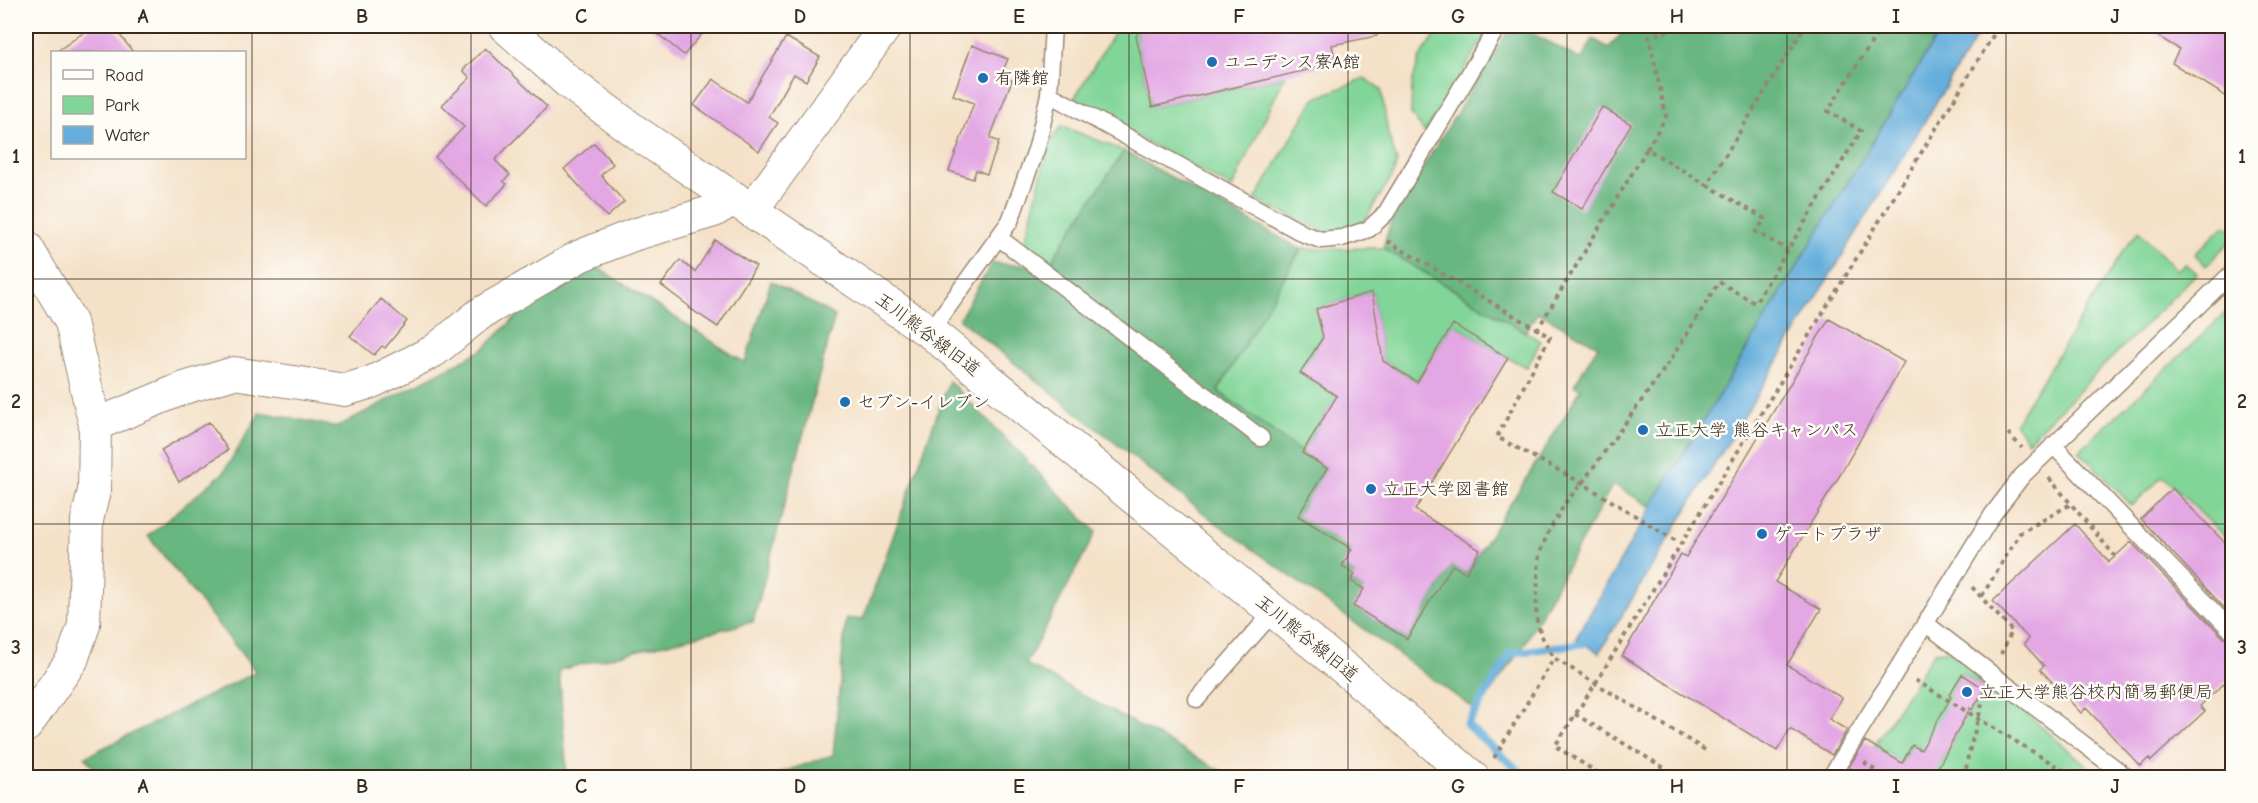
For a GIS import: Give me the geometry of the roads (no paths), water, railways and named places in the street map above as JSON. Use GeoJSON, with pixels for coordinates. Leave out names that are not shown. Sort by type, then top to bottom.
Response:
{"type":"FeatureCollection","features":[{"type":"Feature","properties":{"kind":"street","name":"玉川熊谷線旧道"},"geometry":{"type":"LineString","coordinates":[[505,26],[567,81],[637,133],[930,332],[1274,611],[1481,772]]}},
{"type":"Feature","properties":{"kind":"street"},"geometry":{"type":"LineString","coordinates":[[95,426],[184,388],[234,373],[345,390],[372,382],[434,351],[481,313],[580,256],[633,235],[744,204],[886,26]]}},
{"type":"Feature","properties":{"kind":"street"},"geometry":{"type":"LineString","coordinates":[[26,246],[71,322],[95,426],[93,491],[87,520],[84,626],[72,660],[26,725]]}},
{"type":"Feature","properties":{"kind":"lane"},"geometry":{"type":"LineString","coordinates":[[930,332],[1010,221],[1037,147],[1049,94],[1053,26]]}},
{"type":"Feature","properties":{"kind":"lane"},"geometry":{"type":"LineString","coordinates":[[1049,94],[1304,234],[1321,240],[1342,238],[1369,229],[1386,213],[1498,26]]}},
{"type":"Feature","properties":{"kind":"lane"},"geometry":{"type":"LineString","coordinates":[[998,237],[1262,438]]}},
{"type":"Feature","properties":{"kind":"lane"},"geometry":{"type":"LineString","coordinates":[[1830,777],[1993,514],[2022,476],[2232,273]]}},
{"type":"Feature","properties":{"kind":"lane"},"geometry":{"type":"LineString","coordinates":[[2053,446],[2232,631]]}},
{"type":"Feature","properties":{"kind":"lane"},"geometry":{"type":"LineString","coordinates":[[1197,699],[1274,611]]}},
{"type":"Feature","properties":{"kind":"lane"},"geometry":{"type":"LineString","coordinates":[[1925,623],[2128,777]]}},
{"type":"Feature","properties":{"kind":"water"},"geometry":{"type":"Polygon","coordinates":[[[1943,26],[1983,26],[1599,653],[1576,638],[1651,507],[1943,26]]]}},
{"type":"Feature","properties":{"kind":"waterway"},"geometry":{"type":"LineString","coordinates":[[1527,778],[1467,725],[1511,653],[1585,643],[1590,634]]}},
{"type":"Feature","properties":{"kind":"place","name":"ユニデンス寮A館"},"geometry":{"type":"Point","coordinates":[1212,62]}},
{"type":"Feature","properties":{"kind":"place","name":"有隣館"},"geometry":{"type":"Point","coordinates":[983,78]}},
{"type":"Feature","properties":{"kind":"place","name":"セブン-イレブン"},"geometry":{"type":"Point","coordinates":[845,402]}},
{"type":"Feature","properties":{"kind":"place","name":"立正大学 熊谷キャンパス"},"geometry":{"type":"Point","coordinates":[1643,430]}},
{"type":"Feature","properties":{"kind":"place","name":"立正大学図書館"},"geometry":{"type":"Point","coordinates":[1371,489]}},
{"type":"Feature","properties":{"kind":"place","name":"ゲートプラザ"},"geometry":{"type":"Point","coordinates":[1762,534]}},
{"type":"Feature","properties":{"kind":"place","name":"立正大学熊谷校内簡易郵便局"},"geometry":{"type":"Point","coordinates":[1967,692]}}]}
